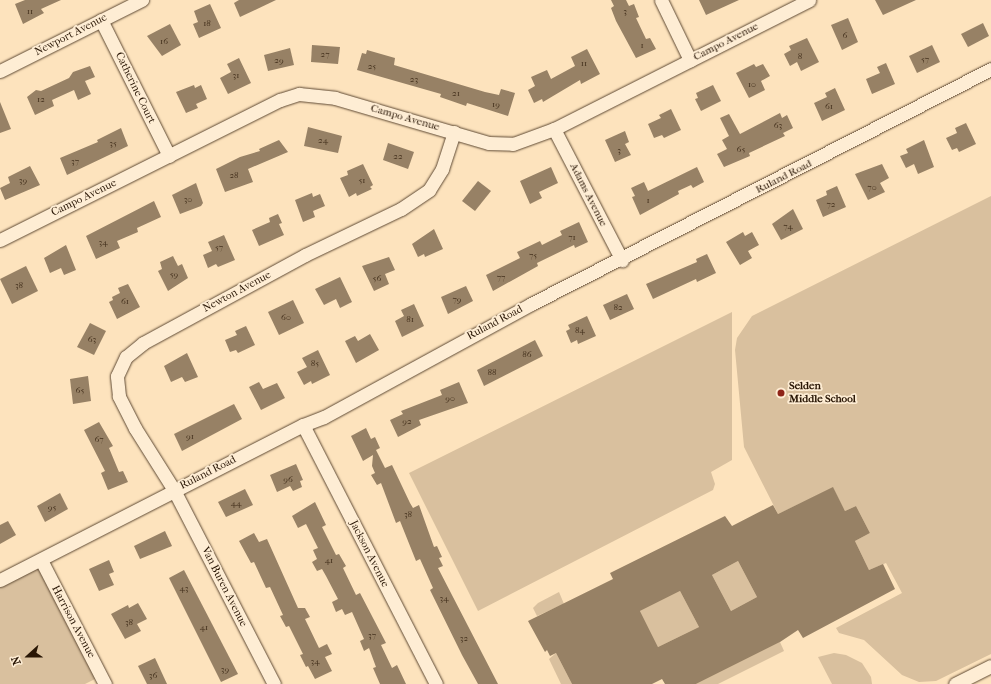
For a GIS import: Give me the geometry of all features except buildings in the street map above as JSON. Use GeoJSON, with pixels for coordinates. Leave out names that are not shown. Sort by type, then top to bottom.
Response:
{"type":"FeatureCollection","features":[{"type":"Feature","properties":{"kind":"street","name":"Newport Avenue"},"geometry":{"type":"LineString","coordinates":[[0,71],[142,0]]}},
{"type":"Feature","properties":{"kind":"street"},"geometry":{"type":"LineString","coordinates":[[661,0],[690,60]]}},
{"type":"Feature","properties":{"kind":"street","name":"Campo Avenue"},"geometry":{"type":"LineString","coordinates":[[0,240],[280,100],[299,94],[335,98],[489,143],[513,144],[554,129],[809,0]]}},
{"type":"Feature","properties":{"kind":"street","name":"Catherine Court"},"geometry":{"type":"LineString","coordinates":[[102,20],[169,156]]}},
{"type":"Feature","properties":{"kind":"street","name":"Ruland Road"},"geometry":{"type":"LineString","coordinates":[[0,580],[303,425],[324,417],[531,304],[622,260],[991,69]]}},
{"type":"Feature","properties":{"kind":"street","name":"Adams Avenue"},"geometry":{"type":"LineString","coordinates":[[554,129],[622,260]]}},
{"type":"Feature","properties":{"kind":"street","name":"Newton Avenue"},"geometry":{"type":"LineString","coordinates":[[174,490],[155,463],[119,396],[117,376],[126,357],[143,343],[299,259],[401,209],[429,190],[442,169],[454,132]]}},
{"type":"Feature","properties":{"kind":"street","name":"Jackson Avenue"},"geometry":{"type":"LineString","coordinates":[[303,425],[436,684]]}},
{"type":"Feature","properties":{"kind":"street","name":"Van Buren Avenue"},"geometry":{"type":"LineString","coordinates":[[174,490],[274,684]]}},
{"type":"Feature","properties":{"kind":"street","name":"Harrison Avenue"},"geometry":{"type":"LineString","coordinates":[[41,560],[106,684]]}},
{"type":"Feature","properties":{"kind":"street"},"geometry":{"type":"LineString","coordinates":[[955,684],[991,666]]}},
{"type":"Feature","properties":{"kind":"shaded area"},"geometry":{"type":"Polygon","coordinates":[[[991,196],[991,654],[936,681],[919,682],[902,675],[864,640],[839,633],[836,628],[902,593],[886,563],[869,570],[855,541],[870,533],[856,506],[845,511],[833,488],[778,514],[744,447],[735,350],[737,338],[752,316],[991,196]]]}},
{"type":"Feature","properties":{"kind":"shaded area"},"geometry":{"type":"Polygon","coordinates":[[[732,312],[732,460],[711,472],[715,484],[713,490],[478,611],[409,473],[732,312]]]}},
{"type":"Feature","properties":{"kind":"shaded area"},"geometry":{"type":"Polygon","coordinates":[[[41,560],[101,676],[85,684],[0,684],[0,580],[41,560]]]}},
{"type":"Feature","properties":{"kind":"shaded area"},"geometry":{"type":"Polygon","coordinates":[[[738,561],[757,597],[731,611],[712,575],[738,561]]]}},
{"type":"Feature","properties":{"kind":"shaded area"},"geometry":{"type":"Polygon","coordinates":[[[680,591],[699,627],[658,647],[640,611],[680,591]]]}},
{"type":"Feature","properties":{"kind":"shaded area"},"geometry":{"type":"Polygon","coordinates":[[[559,592],[564,604],[537,616],[533,608],[538,603],[559,592]]]}},
{"type":"Feature","properties":{"kind":"shaded area"},"geometry":{"type":"Polygon","coordinates":[[[780,642],[784,651],[718,684],[696,684],[780,642]]]}},
{"type":"Feature","properties":{"kind":"shaded area"},"geometry":{"type":"Polygon","coordinates":[[[556,653],[572,684],[561,684],[549,659],[556,653]]]}},
{"type":"Feature","properties":{"kind":"shaded area"},"geometry":{"type":"Polygon","coordinates":[[[834,653],[846,655],[862,663],[871,677],[872,684],[832,684],[818,657],[834,653]]]}},
{"type":"Feature","properties":{"kind":"place","name":"Selden Middle School"},"geometry":{"type":"Point","coordinates":[781,393]}}]}
